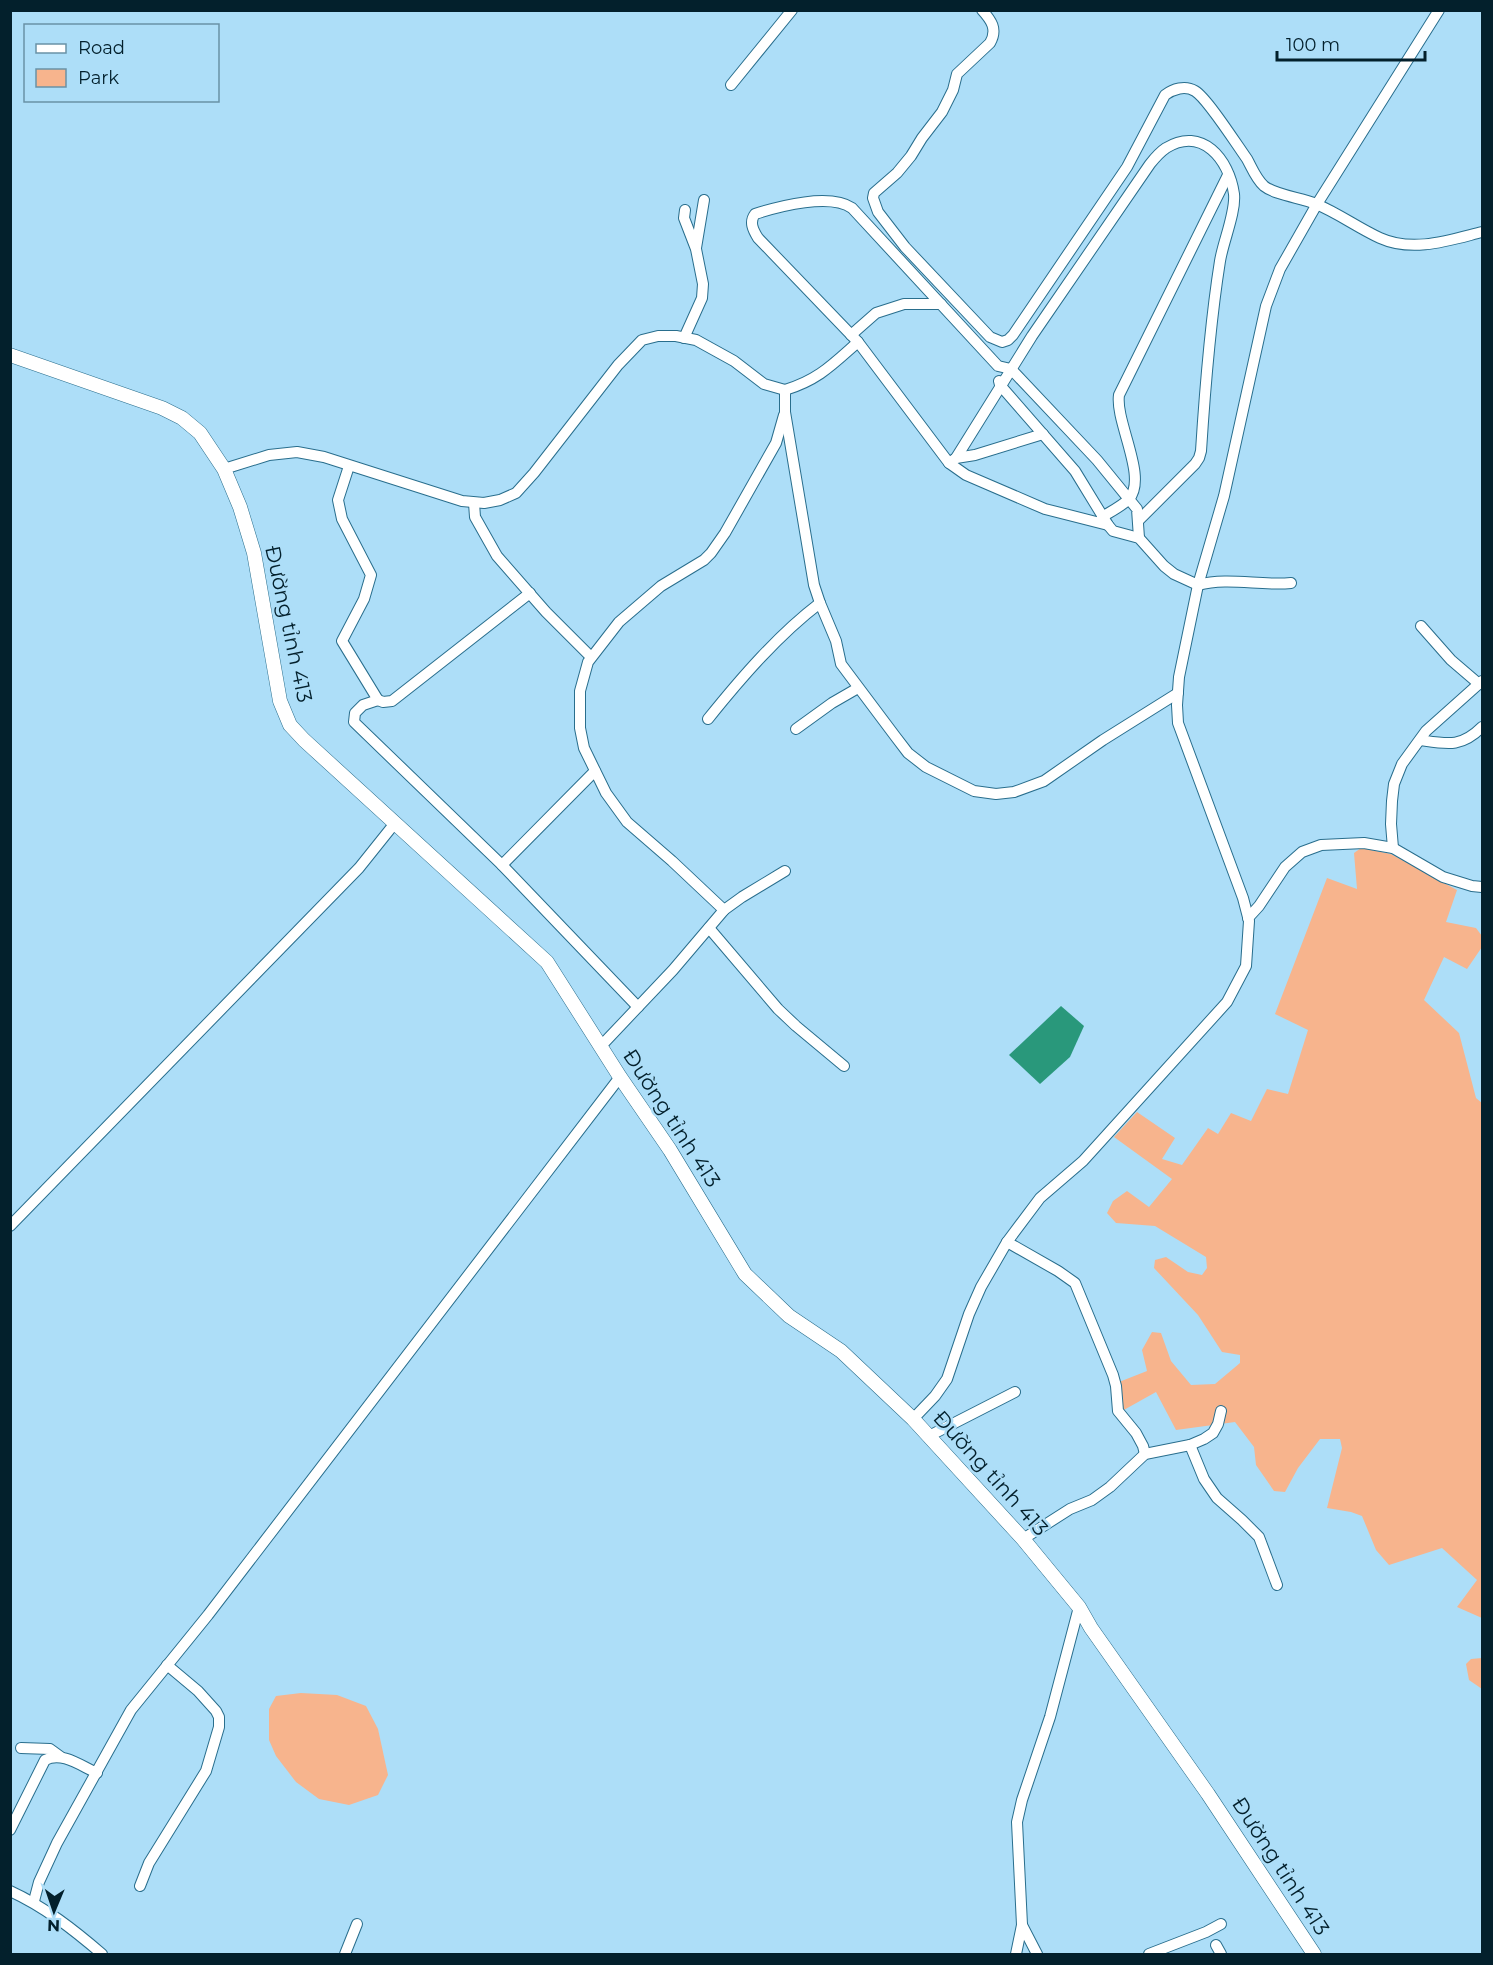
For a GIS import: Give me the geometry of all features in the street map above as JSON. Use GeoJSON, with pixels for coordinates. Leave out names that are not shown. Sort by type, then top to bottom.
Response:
{"type":"FeatureCollection","features":[{"type":"Feature","properties":{"kind":"main road","name":"Đường tỉnh 413"},"geometry":{"type":"LineString","coordinates":[[10,356],[115,390],[162,408],[182,418],[200,433],[224,469],[240,507],[254,553],[280,701],[290,725],[548,962],[620,1077],[670,1150],[745,1274],[789,1316],[841,1351],[913,1419],[1023,1539],[1079,1607],[1091,1628],[1208,1794],[1314,1954]]}},
{"type":"Feature","properties":{"kind":"street"},"geometry":{"type":"LineString","coordinates":[[731,85],[792,10]]}},
{"type":"Feature","properties":{"kind":"street"},"geometry":{"type":"LineString","coordinates":[[982,10],[994,29],[994,36],[990,43],[957,74],[953,90],[942,112],[911,156],[897,173],[874,193],[873,198],[878,212],[905,247],[990,337],[997,341],[1008,340],[1013,335],[1127,167],[1158,107],[1171,90],[1188,88],[1196,91],[1266,188],[1317,204],[1394,243],[1406,245],[1444,242],[1482,231]]}},
{"type":"Feature","properties":{"kind":"street"},"geometry":{"type":"LineString","coordinates":[[913,1419],[935,1396],[947,1379],[981,1287],[1007,1242],[1041,1198],[1083,1161],[1227,1002],[1246,966],[1248,918],[1243,898],[1178,723],[1179,677],[1198,585],[1224,496],[1266,306],[1280,269],[1317,204],[1439,10]]}},
{"type":"Feature","properties":{"kind":"street"},"geometry":{"type":"LineString","coordinates":[[952,460],[1149,164],[1164,149],[1187,140],[1200,142],[1211,149],[1222,161],[1234,195],[1215,302],[1199,458],[1139,520]]}},
{"type":"Feature","properties":{"kind":"street"},"geometry":{"type":"LineString","coordinates":[[1105,521],[1129,499],[1134,490],[1133,464],[1118,409],[1119,395],[1228,175]]}},
{"type":"Feature","properties":{"kind":"street"},"geometry":{"type":"LineString","coordinates":[[696,249],[704,200]]}},
{"type":"Feature","properties":{"kind":"street"},"geometry":{"type":"LineString","coordinates":[[1105,521],[1045,509],[966,475],[855,339],[758,238],[752,225],[755,214],[816,201],[836,201],[845,203],[863,218],[998,366],[1011,369],[1097,460],[1137,509],[1139,538]]}},
{"type":"Feature","properties":{"kind":"street"},"geometry":{"type":"LineString","coordinates":[[684,338],[702,298],[703,284],[696,249],[684,218],[685,210]]}},
{"type":"Feature","properties":{"kind":"street"},"geometry":{"type":"LineString","coordinates":[[224,469],[269,455],[297,452],[474,503],[500,500],[516,493],[534,473],[618,365],[642,340],[658,336],[696,340],[734,362],[764,384],[785,390],[804,384],[822,374],[876,313],[904,304],[941,304]]}},
{"type":"Feature","properties":{"kind":"street"},"geometry":{"type":"LineString","coordinates":[[998,366],[1000,385],[1085,485],[1113,531],[1139,538],[1174,574],[1198,585],[1215,580],[1291,583]]}},
{"type":"Feature","properties":{"kind":"street"},"geometry":{"type":"LineString","coordinates":[[785,390],[785,412],[811,566],[820,603],[831,626],[841,664],[908,753],[926,767],[974,791],[996,794],[1014,792],[1044,781],[1103,740],[1178,693]]}},
{"type":"Feature","properties":{"kind":"street"},"geometry":{"type":"LineString","coordinates":[[724,910],[627,822],[606,793],[584,748],[579,709],[582,679],[591,657],[626,615],[666,582],[704,560],[711,553],[776,443],[785,412]]}},
{"type":"Feature","properties":{"kind":"street"},"geometry":{"type":"LineString","coordinates":[[952,460],[1043,434]]}},
{"type":"Feature","properties":{"kind":"street"},"geometry":{"type":"LineString","coordinates":[[349,466],[338,500],[342,519],[371,575],[364,599],[342,640],[378,700]]}},
{"type":"Feature","properties":{"kind":"street"},"geometry":{"type":"LineString","coordinates":[[474,503],[475,517],[497,556],[546,612],[591,657]]}},
{"type":"Feature","properties":{"kind":"street"},"geometry":{"type":"LineString","coordinates":[[530,593],[392,701],[378,700],[363,705],[355,713],[354,722],[502,865],[638,1007]]}},
{"type":"Feature","properties":{"kind":"street"},"geometry":{"type":"LineString","coordinates":[[708,719],[731,691],[802,616],[820,603]]}},
{"type":"Feature","properties":{"kind":"street"},"geometry":{"type":"LineString","coordinates":[[1393,848],[1391,824],[1394,784],[1402,764],[1433,725],[1481,682],[1451,660],[1421,626]]}},
{"type":"Feature","properties":{"kind":"street"},"geometry":{"type":"LineString","coordinates":[[796,729],[832,703],[858,688]]}},
{"type":"Feature","properties":{"kind":"street"},"geometry":{"type":"LineString","coordinates":[[1419,740],[1452,744],[1465,742],[1482,727]]}},
{"type":"Feature","properties":{"kind":"street"},"geometry":{"type":"LineString","coordinates":[[502,865],[595,771]]}},
{"type":"Feature","properties":{"kind":"street"},"geometry":{"type":"LineString","coordinates":[[10,1226],[358,868],[395,823]]}},
{"type":"Feature","properties":{"kind":"street"},"geometry":{"type":"LineString","coordinates":[[1248,918],[1259,906],[1285,867],[1308,848],[1321,845],[1364,843],[1393,848],[1443,877],[1482,887]]}},
{"type":"Feature","properties":{"kind":"street"},"geometry":{"type":"LineString","coordinates":[[601,1046],[673,970],[724,910],[785,871]]}},
{"type":"Feature","properties":{"kind":"street"},"geometry":{"type":"LineString","coordinates":[[709,928],[778,1009],[844,1066]]}},
{"type":"Feature","properties":{"kind":"street"},"geometry":{"type":"LineString","coordinates":[[34,1901],[39,1882],[57,1843],[130,1710],[208,1615],[620,1077]]}},
{"type":"Feature","properties":{"kind":"street"},"geometry":{"type":"LineString","coordinates":[[1007,1242],[1075,1283],[1113,1375],[1118,1411],[1136,1433],[1145,1454]]}},
{"type":"Feature","properties":{"kind":"street"},"geometry":{"type":"LineString","coordinates":[[929,1436],[1015,1392]]}},
{"type":"Feature","properties":{"kind":"street"},"geometry":{"type":"LineString","coordinates":[[1023,1539],[1070,1509],[1092,1500],[1110,1487],[1145,1454],[1190,1445],[1204,1439],[1213,1433],[1221,1411]]}},
{"type":"Feature","properties":{"kind":"street"},"geometry":{"type":"LineString","coordinates":[[1190,1445],[1204,1479],[1217,1498],[1258,1537],[1277,1585]]}},
{"type":"Feature","properties":{"kind":"street"},"geometry":{"type":"LineString","coordinates":[[1016,1954],[1022,1925],[1017,1822],[1022,1800],[1050,1717],[1079,1607]]}},
{"type":"Feature","properties":{"kind":"street"},"geometry":{"type":"LineString","coordinates":[[140,1886],[149,1863],[206,1771],[219,1727],[219,1717],[216,1712],[198,1691],[167,1665]]}},
{"type":"Feature","properties":{"kind":"street"},"geometry":{"type":"LineString","coordinates":[[21,1748],[50,1749],[61,1757],[97,1773]]}},
{"type":"Feature","properties":{"kind":"street"},"geometry":{"type":"LineString","coordinates":[[10,1830],[45,1760],[61,1757]]}},
{"type":"Feature","properties":{"kind":"street"},"geometry":{"type":"LineString","coordinates":[[10,1891],[34,1901],[102,1954]]}},
{"type":"Feature","properties":{"kind":"street"},"geometry":{"type":"LineString","coordinates":[[345,1954],[357,1924]]}},
{"type":"Feature","properties":{"kind":"street"},"geometry":{"type":"LineString","coordinates":[[1149,1954],[1221,1924]]}},
{"type":"Feature","properties":{"kind":"street"},"geometry":{"type":"LineString","coordinates":[[1022,1925],[1037,1954]]}},
{"type":"Feature","properties":{"kind":"green space"},"geometry":{"type":"Polygon","coordinates":[[[1361,848],[1391,854],[1457,890],[1446,922],[1476,928],[1482,936],[1482,947],[1467,969],[1444,957],[1424,1000],[1459,1033],[1476,1098],[1482,1103],[1482,1618],[1457,1607],[1477,1580],[1442,1548],[1389,1565],[1376,1550],[1362,1516],[1327,1508],[1342,1448],[1340,1439],[1320,1439],[1298,1468],[1285,1492],[1274,1491],[1256,1465],[1254,1447],[1235,1422],[1176,1430],[1156,1392],[1122,1411],[1119,1382],[1147,1371],[1142,1350],[1152,1332],[1161,1333],[1171,1361],[1191,1385],[1215,1384],[1240,1363],[1240,1355],[1222,1352],[1198,1315],[1154,1268],[1155,1260],[1166,1257],[1188,1272],[1202,1275],[1207,1268],[1206,1257],[1155,1226],[1116,1223],[1107,1213],[1113,1201],[1127,1191],[1149,1207],[1172,1179],[1114,1137],[1137,1112],[1175,1138],[1162,1159],[1182,1165],[1208,1128],[1218,1134],[1231,1113],[1251,1121],[1267,1089],[1288,1094],[1308,1030],[1275,1014],[1327,878],[1357,889],[1354,853],[1361,848]]]}},
{"type":"Feature","properties":{"kind":"green space"},"geometry":{"type":"Polygon","coordinates":[[[1482,1658],[1482,1689],[1469,1680],[1466,1664],[1471,1659],[1482,1658]]]}},
{"type":"Feature","properties":{"kind":"green space"},"geometry":{"type":"Polygon","coordinates":[[[301,1693],[337,1695],[366,1706],[378,1729],[388,1775],[378,1795],[349,1805],[319,1799],[296,1782],[276,1756],[269,1740],[269,1709],[276,1696],[301,1693]]]}},
{"type":"Feature","properties":{"kind":"shaded area"},"geometry":{"type":"Polygon","coordinates":[[[1061,1006],[1084,1026],[1070,1057],[1040,1084],[1009,1055],[1061,1006]]]}}]}
